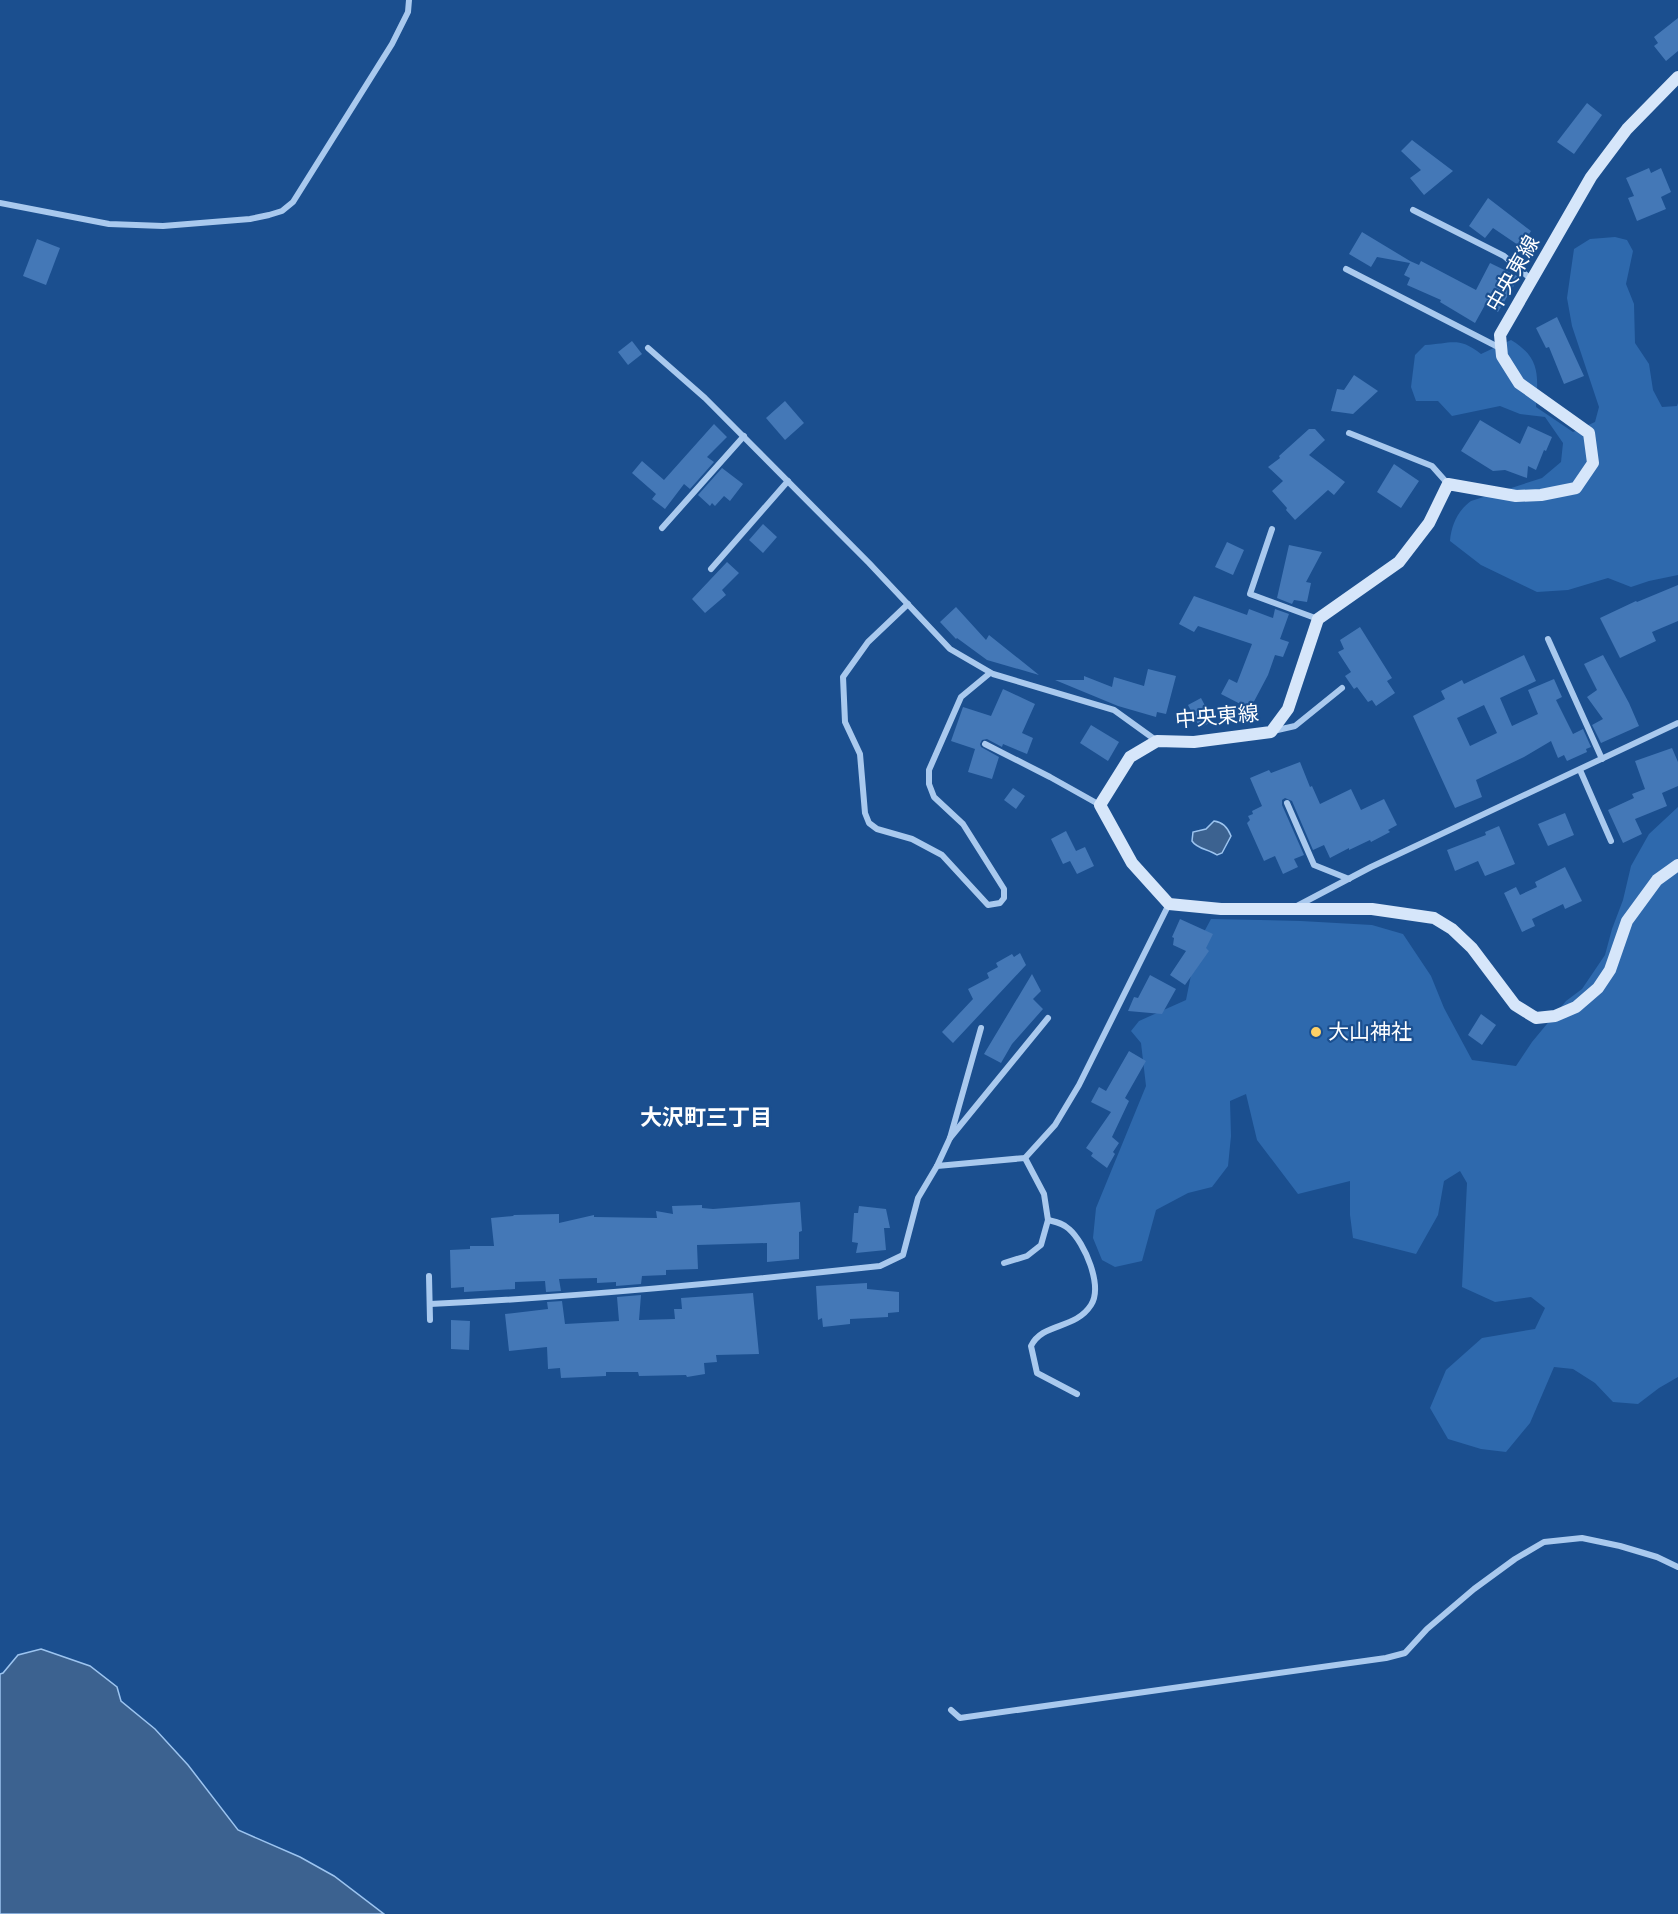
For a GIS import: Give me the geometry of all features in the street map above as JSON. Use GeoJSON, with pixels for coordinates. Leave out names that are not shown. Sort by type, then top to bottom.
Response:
{"type":"FeatureCollection","features":[{"type":"Feature","properties":{"kind":"main road","name":"中央東線"},"geometry":{"type":"LineString","coordinates":[[1501,349],[1500,335],[1591,177],[1627,129],[1678,77]]}},
{"type":"Feature","properties":{"kind":"main road"},"geometry":{"type":"LineString","coordinates":[[1318,619],[1399,562],[1429,523],[1448,484],[1516,496],[1541,495],[1576,488],[1593,463],[1589,433],[1519,383],[1502,356],[1501,349]]}},
{"type":"Feature","properties":{"kind":"main road","name":"中央東線"},"geometry":{"type":"LineString","coordinates":[[1100,805],[1130,757],[1157,741],[1194,742],[1271,732],[1288,709],[1318,619]]}},
{"type":"Feature","properties":{"kind":"main road"},"geometry":{"type":"LineString","coordinates":[[1100,805],[1132,863],[1169,904],[1221,909],[1371,909],[1434,918],[1452,929],[1472,948],[1515,1005],[1536,1018],[1555,1016],[1576,1007],[1598,988],[1610,970],[1627,921],[1657,880],[1678,866]]}},
{"type":"Feature","properties":{"kind":"street"},"geometry":{"type":"LineString","coordinates":[[0,203],[110,225],[163,226],[250,219],[282,211],[293,202],[392,44],[408,12],[409,0]]}},
{"type":"Feature","properties":{"kind":"street"},"geometry":{"type":"LineString","coordinates":[[1413,210],[1504,256],[1532,280]]}},
{"type":"Feature","properties":{"kind":"street"},"geometry":{"type":"LineString","coordinates":[[1346,269],[1501,349]]}},
{"type":"Feature","properties":{"kind":"street"},"geometry":{"type":"LineString","coordinates":[[648,348],[744,436],[950,649],[990,673],[1114,710],[1157,741]]}},
{"type":"Feature","properties":{"kind":"street"},"geometry":{"type":"LineString","coordinates":[[1349,433],[1432,466],[1448,484]]}},
{"type":"Feature","properties":{"kind":"street"},"geometry":{"type":"LineString","coordinates":[[662,528],[744,436]]}},
{"type":"Feature","properties":{"kind":"street"},"geometry":{"type":"LineString","coordinates":[[711,569],[788,481]]}},
{"type":"Feature","properties":{"kind":"street"},"geometry":{"type":"LineString","coordinates":[[1272,529],[1250,594],[1318,619]]}},
{"type":"Feature","properties":{"kind":"street"},"geometry":{"type":"LineString","coordinates":[[908,604],[868,642],[843,677],[845,722],[860,754],[865,813],[869,823],[877,829],[912,839],[942,855],[988,905],[1000,903],[1004,898],[1004,889],[963,824],[934,797],[929,784],[929,770],[961,696],[990,673]]}},
{"type":"Feature","properties":{"kind":"street"},"geometry":{"type":"LineString","coordinates":[[1548,639],[1602,759]]}},
{"type":"Feature","properties":{"kind":"street"},"geometry":{"type":"LineString","coordinates":[[1271,732],[1294,726],[1342,688]]}},
{"type":"Feature","properties":{"kind":"street"},"geometry":{"type":"LineString","coordinates":[[1290,910],[1349,879],[1678,723]]}},
{"type":"Feature","properties":{"kind":"street"},"geometry":{"type":"LineString","coordinates":[[985,744],[1100,805]]}},
{"type":"Feature","properties":{"kind":"street"},"geometry":{"type":"LineString","coordinates":[[1580,770],[1611,841]]}},
{"type":"Feature","properties":{"kind":"street"},"geometry":{"type":"LineString","coordinates":[[1287,803],[1314,865],[1349,879]]}},
{"type":"Feature","properties":{"kind":"street"},"geometry":{"type":"LineString","coordinates":[[937,1166],[1025,1158],[1055,1125],[1079,1085],[1169,904]]}},
{"type":"Feature","properties":{"kind":"street"},"geometry":{"type":"LineString","coordinates":[[950,1138],[1048,1018]]}},
{"type":"Feature","properties":{"kind":"street"},"geometry":{"type":"LineString","coordinates":[[430,1304],[542,1299],[654,1290],[880,1266],[903,1255],[918,1198],[950,1138],[981,1028]]}},
{"type":"Feature","properties":{"kind":"street"},"geometry":{"type":"LineString","coordinates":[[1005,1263],[1027,1256],[1041,1245],[1048,1220],[1044,1194],[1025,1158]]}},
{"type":"Feature","properties":{"kind":"street"},"geometry":{"type":"LineString","coordinates":[[1048,1220],[1063,1224],[1071,1230],[1090,1262],[1096,1283],[1094,1299],[1090,1308],[1080,1316],[1069,1324],[1038,1335],[1031,1346],[1037,1373],[1077,1394]]}},
{"type":"Feature","properties":{"kind":"street"},"geometry":{"type":"LineString","coordinates":[[429,1276],[430,1320]]}},
{"type":"Feature","properties":{"kind":"street"},"geometry":{"type":"LineString","coordinates":[[951,1710],[960,1718],[1339,1665],[1405,1653],[1427,1629],[1474,1589],[1515,1559],[1544,1542],[1582,1538],[1657,1557],[1678,1567]]}},
{"type":"Feature","properties":{"kind":"shaded area"},"geometry":{"type":"Polygon","coordinates":[[[1615,237],[1627,240],[1633,251],[1626,284],[1634,304],[1635,343],[1649,364],[1653,390],[1662,407],[1677,406],[1678,403],[1678,575],[1631,587],[1608,578],[1568,590],[1537,592],[1481,565],[1450,541],[1451,535],[1459,514],[1471,501],[1542,478],[1561,462],[1563,443],[1545,417],[1520,414],[1500,406],[1452,416],[1438,401],[1416,401],[1411,387],[1415,355],[1425,345],[1454,342],[1473,348],[1481,354],[1511,340],[1528,354],[1536,369],[1536,407],[1573,432],[1595,422],[1599,407],[1572,326],[1567,298],[1574,249],[1590,239],[1615,237]]]}},
{"type":"Feature","properties":{"kind":"shaded area"},"geometry":{"type":"Polygon","coordinates":[[[1678,807],[1678,1377],[1638,1404],[1613,1402],[1595,1383],[1573,1369],[1554,1367],[1530,1423],[1506,1452],[1481,1449],[1448,1439],[1430,1408],[1446,1370],[1482,1338],[1535,1329],[1545,1308],[1531,1297],[1495,1302],[1462,1287],[1467,1183],[1460,1171],[1444,1181],[1438,1215],[1416,1254],[1353,1238],[1350,1181],[1298,1194],[1257,1140],[1246,1094],[1230,1101],[1231,1136],[1228,1166],[1212,1187],[1188,1193],[1156,1210],[1142,1261],[1115,1267],[1102,1260],[1093,1238],[1096,1208],[1146,1086],[1141,1043],[1131,1031],[1139,1021],[1186,1000],[1197,945],[1211,919],[1372,925],[1403,934],[1431,976],[1444,1008],[1472,1060],[1516,1066],[1532,1042],[1566,1001],[1582,989],[1605,955],[1623,900],[1631,866],[1649,834],[1678,807]]]}},
{"type":"Feature","properties":{"kind":"shaded area"},"geometry":{"type":"Polygon","coordinates":[[[1214,821],[1225,826],[1231,836],[1222,853],[1217,855],[1197,846],[1192,841],[1193,832],[1206,829],[1214,821]]]}},
{"type":"Feature","properties":{"kind":"shaded area"},"geometry":{"type":"Polygon","coordinates":[[[41,1649],[90,1666],[117,1687],[121,1701],[155,1729],[188,1765],[238,1830],[300,1857],[334,1876],[384,1914],[0,1914],[0,1674],[18,1655],[41,1649]]]}},
{"type":"Feature","properties":{"kind":"building"},"geometry":{"type":"Polygon","coordinates":[[[1678,18],[1678,51],[1666,61],[1654,46],[1658,43],[1654,37],[1678,18]]]}},
{"type":"Feature","properties":{"kind":"building"},"geometry":{"type":"Polygon","coordinates":[[[1587,103],[1602,115],[1574,154],[1557,142],[1587,103]]]}},
{"type":"Feature","properties":{"kind":"building"},"geometry":{"type":"Polygon","coordinates":[[[1412,140],[1453,171],[1424,195],[1410,178],[1421,170],[1401,151],[1412,140]]]}},
{"type":"Feature","properties":{"kind":"building"},"geometry":{"type":"Polygon","coordinates":[[[1649,168],[1651,173],[1661,168],[1671,192],[1661,197],[1666,209],[1637,221],[1628,198],[1634,196],[1626,178],[1649,168]]]}},
{"type":"Feature","properties":{"kind":"building"},"geometry":{"type":"Polygon","coordinates":[[[1488,198],[1531,231],[1521,247],[1493,228],[1485,238],[1469,226],[1488,198]]]}},
{"type":"Feature","properties":{"kind":"building"},"geometry":{"type":"Polygon","coordinates":[[[1362,232],[1410,261],[1419,265],[1421,261],[1476,290],[1490,263],[1519,277],[1498,312],[1485,305],[1475,323],[1440,302],[1441,300],[1407,285],[1410,278],[1404,275],[1410,263],[1377,257],[1371,267],[1349,254],[1362,232]]]}},
{"type":"Feature","properties":{"kind":"building"},"geometry":{"type":"Polygon","coordinates":[[[37,239],[60,248],[46,285],[23,276],[37,239]]]}},
{"type":"Feature","properties":{"kind":"building"},"geometry":{"type":"Polygon","coordinates":[[[1557,317],[1584,376],[1564,384],[1549,347],[1546,348],[1536,328],[1557,317]]]}},
{"type":"Feature","properties":{"kind":"building"},"geometry":{"type":"Polygon","coordinates":[[[632,341],[642,354],[628,365],[618,352],[632,341]]]}},
{"type":"Feature","properties":{"kind":"building"},"geometry":{"type":"Polygon","coordinates":[[[1354,375],[1378,391],[1353,414],[1331,411],[1337,389],[1344,390],[1354,375]]]}},
{"type":"Feature","properties":{"kind":"building"},"geometry":{"type":"Polygon","coordinates":[[[785,401],[804,423],[785,440],[766,418],[785,401]]]}},
{"type":"Feature","properties":{"kind":"building"},"geometry":{"type":"Polygon","coordinates":[[[1480,420],[1520,444],[1528,426],[1552,437],[1536,470],[1528,466],[1527,478],[1505,470],[1493,471],[1461,451],[1480,420]]]}},
{"type":"Feature","properties":{"kind":"building"},"geometry":{"type":"Polygon","coordinates":[[[714,424],[727,437],[707,457],[714,462],[690,489],[684,484],[665,509],[652,499],[656,494],[632,473],[642,461],[664,480],[714,424]]]}},
{"type":"Feature","properties":{"kind":"building"},"geometry":{"type":"Polygon","coordinates":[[[1309,429],[1315,429],[1325,440],[1309,455],[1345,482],[1334,495],[1328,490],[1295,520],[1272,491],[1283,481],[1268,467],[1309,429]]]}},
{"type":"Feature","properties":{"kind":"building"},"geometry":{"type":"Polygon","coordinates":[[[1394,464],[1419,481],[1401,508],[1377,492],[1394,464]]]}},
{"type":"Feature","properties":{"kind":"building"},"geometry":{"type":"Polygon","coordinates":[[[722,468],[743,484],[730,501],[724,496],[715,506],[712,503],[710,506],[698,495],[722,468]]]}},
{"type":"Feature","properties":{"kind":"building"},"geometry":{"type":"Polygon","coordinates":[[[763,524],[777,537],[763,553],[749,540],[763,524]]]}},
{"type":"Feature","properties":{"kind":"building"},"geometry":{"type":"Polygon","coordinates":[[[1227,542],[1244,550],[1233,575],[1215,567],[1227,542]]]}},
{"type":"Feature","properties":{"kind":"building"},"geometry":{"type":"Polygon","coordinates":[[[1289,545],[1322,552],[1306,582],[1311,583],[1307,602],[1294,600],[1292,604],[1277,598],[1289,545]]]}},
{"type":"Feature","properties":{"kind":"building"},"geometry":{"type":"Polygon","coordinates":[[[727,562],[739,573],[722,590],[726,595],[705,613],[692,599],[727,562]]]}},
{"type":"Feature","properties":{"kind":"building"},"geometry":{"type":"Polygon","coordinates":[[[1678,585],[1678,621],[1652,632],[1656,641],[1620,658],[1600,618],[1678,585]]]}},
{"type":"Feature","properties":{"kind":"building"},"geometry":{"type":"Polygon","coordinates":[[[1194,596],[1247,615],[1249,609],[1273,618],[1275,609],[1289,614],[1280,639],[1289,642],[1283,657],[1275,655],[1268,675],[1250,709],[1221,694],[1229,679],[1237,683],[1252,644],[1198,626],[1194,632],[1179,624],[1194,596]]]}},
{"type":"Feature","properties":{"kind":"building"},"geometry":{"type":"Polygon","coordinates":[[[956,607],[986,640],[989,635],[1039,675],[987,660],[956,639],[940,622],[956,607]]]}},
{"type":"Feature","properties":{"kind":"building"},"geometry":{"type":"Polygon","coordinates":[[[1360,627],[1392,678],[1387,681],[1395,693],[1376,706],[1372,700],[1368,702],[1357,687],[1354,689],[1345,676],[1351,672],[1338,652],[1344,649],[1340,640],[1360,627]]]}},
{"type":"Feature","properties":{"kind":"building"},"geometry":{"type":"Polygon","coordinates":[[[1524,655],[1536,681],[1500,698],[1512,726],[1538,714],[1528,690],[1554,679],[1562,697],[1556,700],[1573,734],[1583,729],[1591,747],[1586,749],[1587,752],[1567,761],[1564,755],[1558,758],[1551,741],[1476,780],[1482,797],[1455,808],[1413,716],[1445,699],[1441,691],[1462,680],[1464,684],[1524,655]],[[1484,705],[1457,718],[1470,746],[1497,733],[1484,705]]]}},
{"type":"Feature","properties":{"kind":"building"},"geometry":{"type":"Polygon","coordinates":[[[1603,655],[1639,726],[1601,743],[1592,725],[1603,719],[1587,697],[1597,690],[1584,664],[1603,655]]]}},
{"type":"Feature","properties":{"kind":"building"},"geometry":{"type":"Polygon","coordinates":[[[1148,669],[1176,676],[1166,714],[1157,712],[1156,717],[1118,706],[1055,680],[1084,680],[1084,676],[1112,687],[1114,677],[1144,686],[1148,669]]]}},
{"type":"Feature","properties":{"kind":"building"},"geometry":{"type":"Polygon","coordinates":[[[1003,689],[1035,704],[1022,733],[1033,738],[1027,754],[1003,744],[1002,747],[987,739],[982,740],[981,747],[999,757],[992,779],[968,772],[975,749],[951,741],[963,707],[991,716],[1003,689]]]}},
{"type":"Feature","properties":{"kind":"building"},"geometry":{"type":"Polygon","coordinates":[[[1201,698],[1213,721],[1200,728],[1188,705],[1201,698]]]}},
{"type":"Feature","properties":{"kind":"building"},"geometry":{"type":"Polygon","coordinates":[[[1091,725],[1119,742],[1108,761],[1080,743],[1091,725]]]}},
{"type":"Feature","properties":{"kind":"building"},"geometry":{"type":"Polygon","coordinates":[[[1672,748],[1678,762],[1678,786],[1662,793],[1667,806],[1635,819],[1642,834],[1623,843],[1608,810],[1634,798],[1632,794],[1645,789],[1635,761],[1672,748]]]}},
{"type":"Feature","properties":{"kind":"building"},"geometry":{"type":"Polygon","coordinates":[[[1300,762],[1320,804],[1351,789],[1361,810],[1384,799],[1397,825],[1388,830],[1390,832],[1371,842],[1370,840],[1349,850],[1349,848],[1330,858],[1324,845],[1313,850],[1292,801],[1285,798],[1282,800],[1282,805],[1304,855],[1294,859],[1298,867],[1283,874],[1275,856],[1264,861],[1247,823],[1250,820],[1248,816],[1253,814],[1252,811],[1262,806],[1250,778],[1269,770],[1271,773],[1300,762]]]}},
{"type":"Feature","properties":{"kind":"building"},"geometry":{"type":"Polygon","coordinates":[[[1013,788],[1025,796],[1016,809],[1004,800],[1013,788]]]}},
{"type":"Feature","properties":{"kind":"building"},"geometry":{"type":"Polygon","coordinates":[[[1565,813],[1574,835],[1548,846],[1538,824],[1565,813]]]}},
{"type":"Feature","properties":{"kind":"building"},"geometry":{"type":"Polygon","coordinates":[[[1499,826],[1515,864],[1485,876],[1478,861],[1455,871],[1447,850],[1486,835],[1485,832],[1499,826]]]}},
{"type":"Feature","properties":{"kind":"building"},"geometry":{"type":"Polygon","coordinates":[[[1066,831],[1076,851],[1085,847],[1094,866],[1077,874],[1070,861],[1063,864],[1051,839],[1066,831]]]}},
{"type":"Feature","properties":{"kind":"building"},"geometry":{"type":"Polygon","coordinates":[[[1565,867],[1582,901],[1565,909],[1563,904],[1532,919],[1535,926],[1522,932],[1504,893],[1516,887],[1520,895],[1537,887],[1535,882],[1565,867]]]}},
{"type":"Feature","properties":{"kind":"building"},"geometry":{"type":"Polygon","coordinates":[[[1180,919],[1213,934],[1206,948],[1209,951],[1185,985],[1170,975],[1186,951],[1173,945],[1174,938],[1172,937],[1180,919]]]}},
{"type":"Feature","properties":{"kind":"building"},"geometry":{"type":"Polygon","coordinates":[[[1020,953],[1026,965],[953,1043],[942,1032],[973,999],[968,989],[989,978],[987,973],[998,967],[996,963],[1012,954],[1014,957],[1020,953]]]}},
{"type":"Feature","properties":{"kind":"building"},"geometry":{"type":"Polygon","coordinates":[[[1032,974],[1041,991],[1033,999],[1043,1009],[1012,1044],[1001,1063],[984,1054],[1032,974]]]}},
{"type":"Feature","properties":{"kind":"building"},"geometry":{"type":"Polygon","coordinates":[[[1150,975],[1176,989],[1162,1014],[1128,1011],[1134,997],[1138,998],[1150,975]]]}},
{"type":"Feature","properties":{"kind":"building"},"geometry":{"type":"Polygon","coordinates":[[[1481,1014],[1496,1025],[1482,1045],[1468,1035],[1481,1014]]]}},
{"type":"Feature","properties":{"kind":"building"},"geometry":{"type":"Polygon","coordinates":[[[1129,1051],[1146,1061],[1125,1098],[1129,1101],[1112,1137],[1119,1143],[1107,1168],[1091,1156],[1093,1153],[1086,1148],[1111,1112],[1091,1102],[1099,1087],[1106,1091],[1129,1051]]]}},
{"type":"Feature","properties":{"kind":"building"},"geometry":{"type":"Polygon","coordinates":[[[800,1202],[802,1231],[799,1232],[799,1259],[767,1262],[767,1243],[697,1245],[698,1269],[666,1270],[666,1275],[642,1276],[641,1284],[616,1286],[616,1282],[597,1283],[597,1278],[559,1279],[561,1291],[546,1292],[545,1281],[515,1282],[515,1289],[464,1292],[464,1287],[451,1288],[450,1250],[470,1249],[470,1246],[494,1246],[491,1218],[559,1214],[559,1223],[594,1215],[594,1217],[657,1218],[656,1211],[673,1214],[672,1206],[702,1205],[702,1208],[713,1209],[800,1202]]]}},
{"type":"Feature","properties":{"kind":"building"},"geometry":{"type":"Polygon","coordinates":[[[859,1206],[886,1209],[890,1228],[884,1228],[886,1250],[856,1253],[858,1243],[852,1242],[854,1213],[858,1213],[859,1206]]]}},
{"type":"Feature","properties":{"kind":"building"},"geometry":{"type":"Polygon","coordinates":[[[867,1283],[867,1289],[899,1292],[899,1312],[888,1313],[888,1317],[850,1319],[850,1324],[823,1327],[822,1318],[818,1320],[816,1286],[867,1283]]]}},
{"type":"Feature","properties":{"kind":"building"},"geometry":{"type":"Polygon","coordinates":[[[753,1293],[759,1354],[716,1355],[717,1362],[704,1363],[705,1374],[687,1377],[686,1375],[639,1376],[638,1372],[606,1372],[606,1376],[561,1378],[560,1368],[548,1369],[547,1347],[509,1351],[505,1314],[548,1309],[547,1302],[562,1301],[565,1324],[619,1321],[617,1297],[641,1295],[639,1320],[675,1319],[674,1309],[682,1309],[681,1298],[753,1293]]]}},
{"type":"Feature","properties":{"kind":"building"},"geometry":{"type":"Polygon","coordinates":[[[451,1320],[470,1321],[469,1350],[451,1349],[451,1320]]]}},
{"type":"Feature","properties":{"kind":"place","name":"大山神社"},"geometry":{"type":"Point","coordinates":[1316,1032]}},
{"type":"Feature","properties":{"kind":"district","name":"大沢町三丁目"},"geometry":{"type":"Point","coordinates":[706,1118]}}]}
